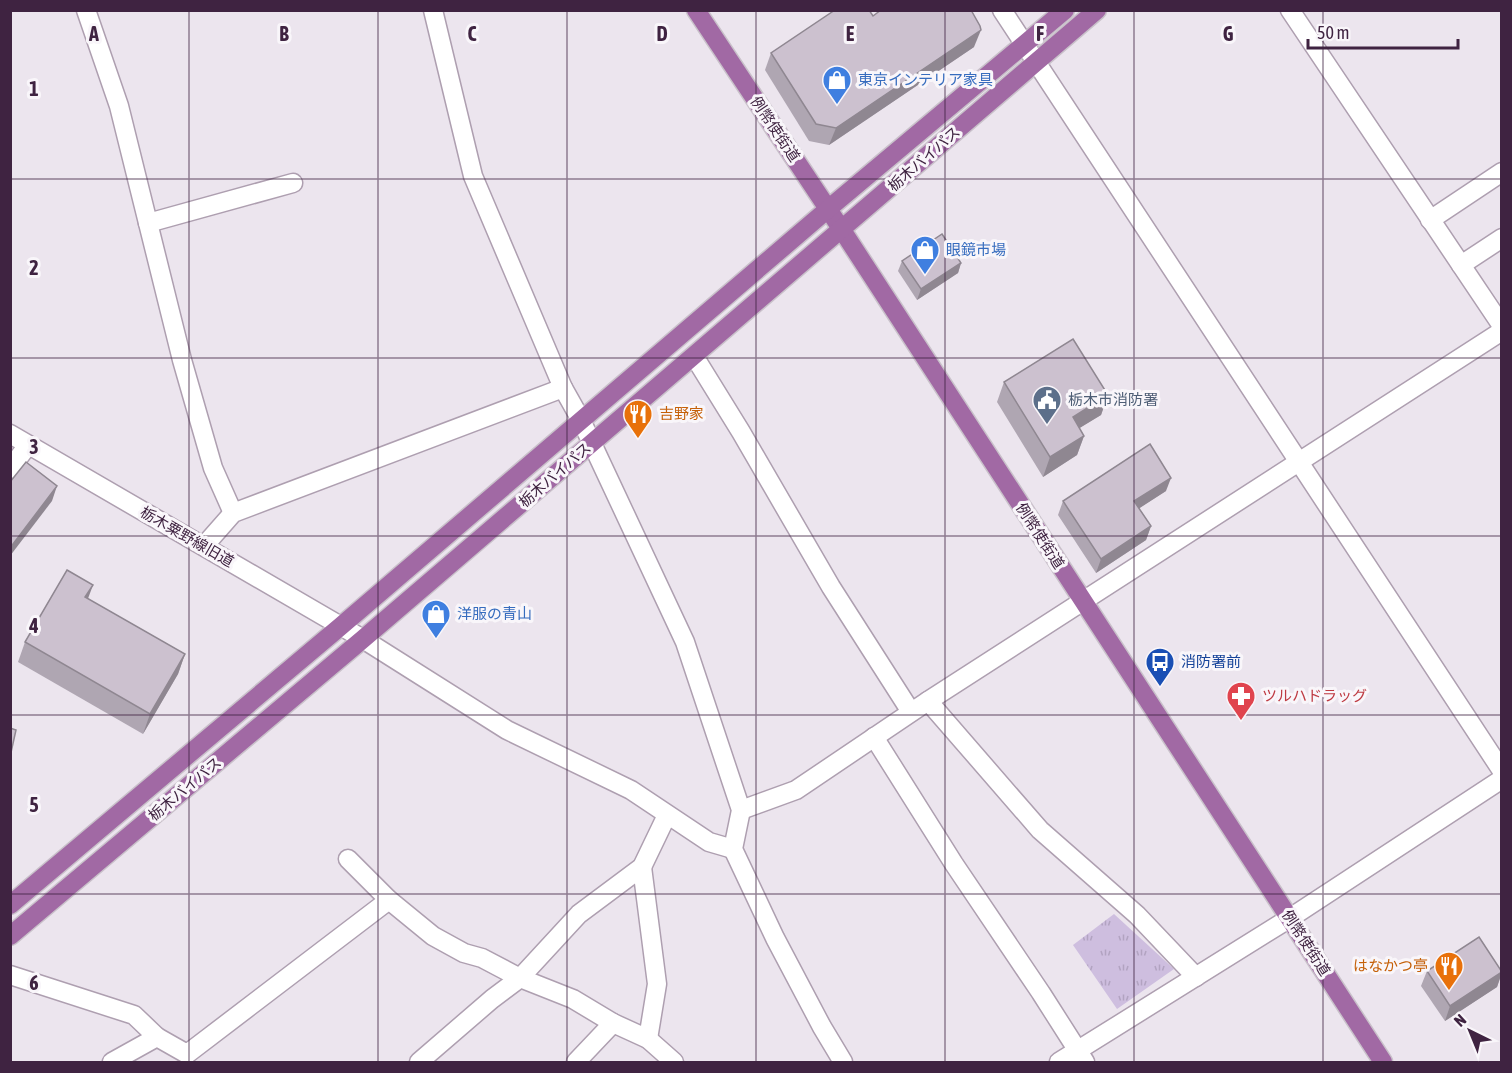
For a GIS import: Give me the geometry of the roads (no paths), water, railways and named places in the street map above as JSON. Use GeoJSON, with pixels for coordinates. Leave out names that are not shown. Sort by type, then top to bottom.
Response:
{"type":"FeatureCollection","features":[{"type":"Feature","properties":{"kind":"main road","name":"例幣使街道"},"geometry":{"type":"LineString","coordinates":[[696,10],[842,230],[1383,1062]]}},
{"type":"Feature","properties":{"kind":"main road","name":"栃木バイパス"},"geometry":{"type":"LineString","coordinates":[[10,905],[341,627],[828,209],[1065,10]]}},
{"type":"Feature","properties":{"kind":"main road","name":"栃木バイパス"},"geometry":{"type":"LineString","coordinates":[[10,936],[363,639],[1097,10]]}},
{"type":"Feature","properties":{"kind":"street"},"geometry":{"type":"LineString","coordinates":[[86,10],[119,106],[182,360],[213,468],[233,513]]}},
{"type":"Feature","properties":{"kind":"street"},"geometry":{"type":"LineString","coordinates":[[433,10],[473,176],[563,388],[592,443],[684,642],[741,810],[733,849],[775,938],[843,1062]]}},
{"type":"Feature","properties":{"kind":"street"},"geometry":{"type":"LineString","coordinates":[[1002,10],[1502,771]]}},
{"type":"Feature","properties":{"kind":"street"},"geometry":{"type":"LineString","coordinates":[[1290,10],[1502,326]]}},
{"type":"Feature","properties":{"kind":"street"},"geometry":{"type":"LineString","coordinates":[[1430,220],[1502,172]]}},
{"type":"Feature","properties":{"kind":"street"},"geometry":{"type":"LineString","coordinates":[[148,223],[293,183]]}},
{"type":"Feature","properties":{"kind":"street"},"geometry":{"type":"LineString","coordinates":[[1461,265],[1502,238]]}},
{"type":"Feature","properties":{"kind":"street"},"geometry":{"type":"LineString","coordinates":[[741,810],[796,790],[911,712],[1502,331]]}},
{"type":"Feature","properties":{"kind":"street"},"geometry":{"type":"LineString","coordinates":[[694,356],[831,587],[911,712]]}},
{"type":"Feature","properties":{"kind":"street"},"geometry":{"type":"LineString","coordinates":[[204,546],[233,513],[563,388]]}},
{"type":"Feature","properties":{"kind":"street","name":"栃木粟野線旧道"},"geometry":{"type":"LineString","coordinates":[[10,434],[363,639],[507,730],[631,790],[708,842],[733,849]]}},
{"type":"Feature","properties":{"kind":"street"},"geometry":{"type":"LineString","coordinates":[[10,469],[28,445]]}},
{"type":"Feature","properties":{"kind":"street"},"geometry":{"type":"LineString","coordinates":[[928,701],[1040,830],[1137,915],[1196,977]]}},
{"type":"Feature","properties":{"kind":"street"},"geometry":{"type":"LineString","coordinates":[[874,737],[954,864],[1082,1056]]}},
{"type":"Feature","properties":{"kind":"street"},"geometry":{"type":"LineString","coordinates":[[1059,1062],[1082,1056],[1196,977],[1502,779]]}},
{"type":"Feature","properties":{"kind":"street"},"geometry":{"type":"LineString","coordinates":[[419,1062],[520,978],[579,914],[642,867],[667,815]]}},
{"type":"Feature","properties":{"kind":"street"},"geometry":{"type":"LineString","coordinates":[[348,859],[389,900],[433,936],[464,953],[482,958],[520,978],[573,999],[613,1023],[648,1039],[674,1062]]}},
{"type":"Feature","properties":{"kind":"street"},"geometry":{"type":"LineString","coordinates":[[642,867],[657,984],[648,1039]]}},
{"type":"Feature","properties":{"kind":"street"},"geometry":{"type":"LineString","coordinates":[[10,975],[134,1015],[157,1037],[187,1054],[389,900]]}},
{"type":"Feature","properties":{"kind":"street"},"geometry":{"type":"LineString","coordinates":[[576,1062],[613,1023]]}},
{"type":"Feature","properties":{"kind":"street"},"geometry":{"type":"LineString","coordinates":[[112,1062],[157,1037]]}},
{"type":"Feature","properties":{"kind":"place","name":"東京インテリア家具"},"geometry":{"type":"Point","coordinates":[837,106]}},
{"type":"Feature","properties":{"kind":"place","name":"眼鏡市場"},"geometry":{"type":"Point","coordinates":[925,276]}},
{"type":"Feature","properties":{"kind":"place","name":"栃木市消防署"},"geometry":{"type":"Point","coordinates":[1047,426]}},
{"type":"Feature","properties":{"kind":"place","name":"吉野家"},"geometry":{"type":"Point","coordinates":[638,440]}},
{"type":"Feature","properties":{"kind":"place","name":"洋服の青山"},"geometry":{"type":"Point","coordinates":[436,640]}},
{"type":"Feature","properties":{"kind":"place","name":"消防署前"},"geometry":{"type":"Point","coordinates":[1160,688]}},
{"type":"Feature","properties":{"kind":"place","name":"ツルハドラッグ"},"geometry":{"type":"Point","coordinates":[1241,722]}},
{"type":"Feature","properties":{"kind":"place","name":"はなかつ亭"},"geometry":{"type":"Point","coordinates":[1449,992]}}]}
